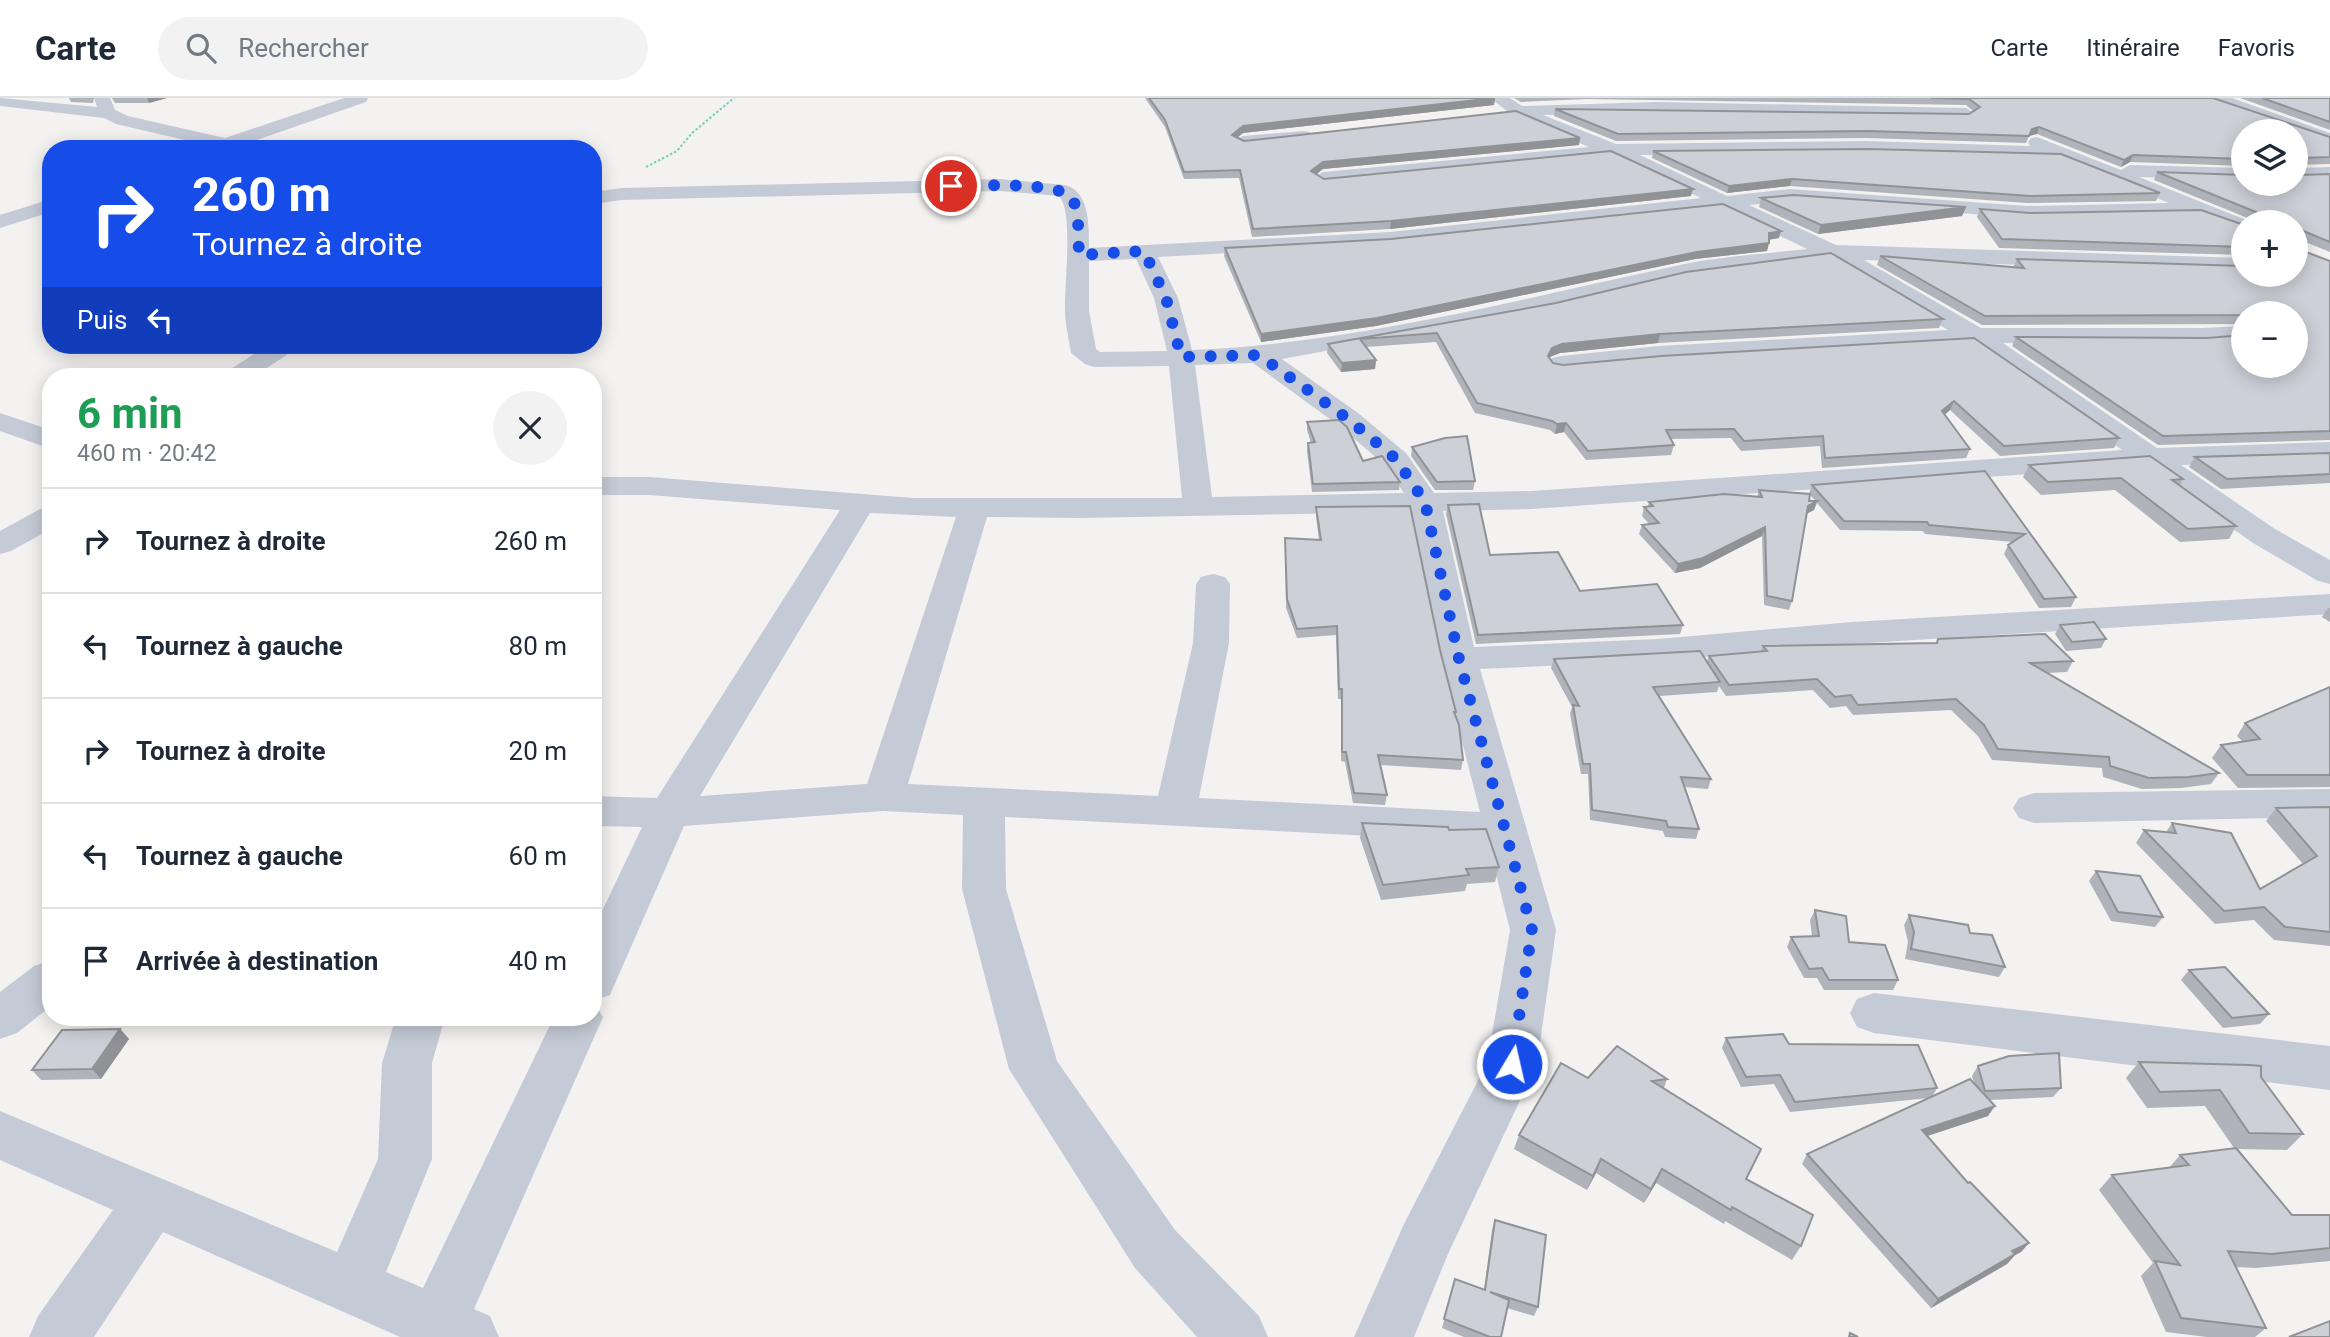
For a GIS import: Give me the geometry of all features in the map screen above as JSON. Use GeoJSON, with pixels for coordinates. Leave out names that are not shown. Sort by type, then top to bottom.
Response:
{"type":"FeatureCollection","features":[{"type":"Feature","properties":{"kind":"street"},"geometry":{"type":"LineString","coordinates":[[237,140],[360,98]]}},
{"type":"Feature","properties":{"kind":"street"},"geometry":{"type":"LineString","coordinates":[[1928,98],[1987,122]]}},
{"type":"Feature","properties":{"kind":"street"},"geometry":{"type":"LineString","coordinates":[[2216,98],[2330,139]]}},
{"type":"Feature","properties":{"kind":"street"},"geometry":{"type":"LineString","coordinates":[[0,101],[105,106],[148,128],[195,140]]}},
{"type":"Feature","properties":{"kind":"street"},"geometry":{"type":"LineString","coordinates":[[1501,107],[1966,113]]}},
{"type":"Feature","properties":{"kind":"street"},"geometry":{"type":"LineString","coordinates":[[1501,107],[1613,150],[1833,252],[1976,337],[2264,536],[2330,574]]}},
{"type":"Feature","properties":{"kind":"street"},"geometry":{"type":"LineString","coordinates":[[2262,114],[2330,119]]}},
{"type":"Feature","properties":{"kind":"street"},"geometry":{"type":"LineString","coordinates":[[2011,132],[2231,222]]}},
{"type":"Feature","properties":{"kind":"street"},"geometry":{"type":"LineString","coordinates":[[1244,141],[1327,133]]}},
{"type":"Feature","properties":{"kind":"street"},"geometry":{"type":"LineString","coordinates":[[1323,178],[1613,150],[1866,148],[2061,152]]}},
{"type":"Feature","properties":{"kind":"street"},"geometry":{"type":"LineString","coordinates":[[2107,170],[2231,174]]}},
{"type":"Feature","properties":{"kind":"street"},"geometry":{"type":"LineString","coordinates":[[2308,174],[2330,173]]}},
{"type":"Feature","properties":{"kind":"street"},"geometry":{"type":"LineString","coordinates":[[602,197],[622,194],[973,186],[1065,191],[1073,199],[1079,255],[1077,311],[1084,353],[1094,359],[1114,361],[1259,355],[1346,342],[1554,302],[1683,271],[1833,252],[2231,265]]}},
{"type":"Feature","properties":{"kind":"street"},"geometry":{"type":"LineString","coordinates":[[1079,255],[1390,238],[1790,195],[2027,212],[2199,209]]}},
{"type":"Feature","properties":{"kind":"street"},"geometry":{"type":"LineString","coordinates":[[0,222],[42,208]]}},
{"type":"Feature","properties":{"kind":"street"},"geometry":{"type":"LineString","coordinates":[[1144,251],[1166,298],[1181,357],[1198,505]]}},
{"type":"Feature","properties":{"kind":"street"},"geometry":{"type":"LineString","coordinates":[[1561,364],[1658,354],[1976,337],[2231,334]]}},
{"type":"Feature","properties":{"kind":"street"},"geometry":{"type":"LineString","coordinates":[[250,368],[271,354]]}},
{"type":"Feature","properties":{"kind":"street"},"geometry":{"type":"LineString","coordinates":[[1259,355],[1348,419],[1396,459],[1425,502],[1459,659],[1532,930],[1512,1064],[1424,1243],[1384,1337]]}},
{"type":"Feature","properties":{"kind":"street"},"geometry":{"type":"LineString","coordinates":[[0,421],[42,437]]}},
{"type":"Feature","properties":{"kind":"street"},"geometry":{"type":"LineString","coordinates":[[602,493],[649,485],[861,502],[1080,509],[1532,500],[2153,457],[2330,451]]}},
{"type":"Feature","properties":{"kind":"street"},"geometry":{"type":"LineString","coordinates":[[602,962],[669,813],[861,502]]}},
{"type":"Feature","properties":{"kind":"street"},"geometry":{"type":"LineString","coordinates":[[883,797],[975,507]]}},
{"type":"Feature","properties":{"kind":"street"},"geometry":{"type":"LineString","coordinates":[[0,544],[42,521]]}},
{"type":"Feature","properties":{"kind":"street"},"geometry":{"type":"LineString","coordinates":[[1175,811],[1211,643],[1213,584]]}},
{"type":"Feature","properties":{"kind":"street"},"geometry":{"type":"LineString","coordinates":[[1459,659],[1658,650],[1852,633],[2330,604]]}},
{"type":"Feature","properties":{"kind":"street"},"geometry":{"type":"LineString","coordinates":[[602,811],[669,813],[883,797],[1505,828]]}},
{"type":"Feature","properties":{"kind":"street"},"geometry":{"type":"LineString","coordinates":[[984,801],[984,889],[1034,1069],[1155,1249],[1238,1337]]}},
{"type":"Feature","properties":{"kind":"street"},"geometry":{"type":"LineString","coordinates":[[2034,808],[2330,803]]}},
{"type":"Feature","properties":{"kind":"street"},"geometry":{"type":"LineString","coordinates":[[0,1019],[42,986]]}},
{"type":"Feature","properties":{"kind":"street"},"geometry":{"type":"LineString","coordinates":[[1874,1013],[2330,1068]]}},
{"type":"Feature","properties":{"kind":"street"},"geometry":{"type":"LineString","coordinates":[[352,1285],[405,1159],[407,1063],[418,1026]]}},
{"type":"Feature","properties":{"kind":"street"},"geometry":{"type":"LineString","coordinates":[[0,1135],[454,1329],[574,1026]]}},
{"type":"Feature","properties":{"kind":"street"},"geometry":{"type":"LineString","coordinates":[[59,1337],[153,1200]]}},
{"type":"Feature","properties":{"kind":"path"},"geometry":{"type":"LineString","coordinates":[[643,168],[677,151],[692,133],[734,98]]}},
{"type":"Feature","properties":{"kind":"building"},"geometry":{"type":"Polygon","coordinates":[[[1149,98],[1495,98],[1243,126],[1232,135],[1244,141],[1516,111],[1580,138],[1323,162],[1311,171],[1324,179],[1611,151],[1693,189],[1391,221],[1253,229],[1240,170],[1184,172],[1165,120],[1149,98]]]}},
{"type":"Feature","properties":{"kind":"building"},"geometry":{"type":"Polygon","coordinates":[[[1931,98],[2213,98],[2276,119],[2231,119],[2231,159],[2133,155],[2124,160],[2039,127],[2032,129],[2029,136],[1868,131],[1618,134],[1555,109],[1969,114],[1980,107],[1969,99],[1931,98]]]}},
{"type":"Feature","properties":{"kind":"building"},"geometry":{"type":"Polygon","coordinates":[[[2262,98],[2330,98],[2330,122],[2262,98]]]}},
{"type":"Feature","properties":{"kind":"building"},"geometry":{"type":"Polygon","coordinates":[[[2308,130],[2330,137],[2330,157],[2308,158],[2308,130]]]}},
{"type":"Feature","properties":{"kind":"building"},"geometry":{"type":"Polygon","coordinates":[[[1868,149],[2061,154],[2160,193],[2030,196],[1792,179],[1729,186],[1653,151],[1868,149]]]}},
{"type":"Feature","properties":{"kind":"building"},"geometry":{"type":"Polygon","coordinates":[[[2157,172],[2231,175],[2231,196],[2308,196],[2308,175],[2330,174],[2330,242],[2308,233],[2308,210],[2251,210],[2157,172]]]}},
{"type":"Feature","properties":{"kind":"building"},"geometry":{"type":"Polygon","coordinates":[[[1793,195],[1966,207],[1821,225],[1761,198],[1793,195]]]}},
{"type":"Feature","properties":{"kind":"building"},"geometry":{"type":"Polygon","coordinates":[[[1723,204],[1781,231],[1769,233],[1769,243],[1697,252],[1377,318],[1261,334],[1225,248],[1391,239],[1723,204]]]}},
{"type":"Feature","properties":{"kind":"building"},"geometry":{"type":"Polygon","coordinates":[[[1980,209],[2030,213],[2201,210],[2231,220],[2231,247],[2002,239],[1980,209]]]}},
{"type":"Feature","properties":{"kind":"building"},"geometry":{"type":"Polygon","coordinates":[[[1831,253],[1943,319],[1660,334],[1562,344],[1552,348],[1548,356],[1553,363],[1563,365],[1661,356],[1974,338],[2119,438],[2004,446],[1954,401],[1942,411],[1970,449],[1825,458],[1823,436],[1744,441],[1734,429],[1666,430],[1674,445],[1588,451],[1566,423],[1557,424],[1477,403],[1437,333],[1360,339],[1376,360],[1342,363],[1328,344],[1556,303],[1686,272],[1831,253]]]}},
{"type":"Feature","properties":{"kind":"building"},"geometry":{"type":"Polygon","coordinates":[[[2308,253],[2330,261],[2330,431],[2163,436],[2016,337],[2231,336],[2231,378],[2308,378],[2308,301],[2231,301],[2231,315],[1985,316],[1880,256],[2024,268],[2017,259],[2231,266],[2231,287],[2308,287],[2308,253]]]}},
{"type":"Feature","properties":{"kind":"building"},"geometry":{"type":"Polygon","coordinates":[[[1339,420],[1347,427],[1363,461],[1382,456],[1400,482],[1313,484],[1308,443],[1315,442],[1307,422],[1339,420]]]}},
{"type":"Feature","properties":{"kind":"building"},"geometry":{"type":"Polygon","coordinates":[[[1467,436],[1475,481],[1437,482],[1412,447],[1445,438],[1467,436]]]}},
{"type":"Feature","properties":{"kind":"building"},"geometry":{"type":"Polygon","coordinates":[[[2330,453],[2330,474],[2227,479],[2195,457],[2330,453]]]}},
{"type":"Feature","properties":{"kind":"building"},"geometry":{"type":"Polygon","coordinates":[[[2150,456],[2183,479],[2172,480],[2236,526],[2188,529],[2121,478],[2048,482],[2029,465],[2150,456]]]}},
{"type":"Feature","properties":{"kind":"building"},"geometry":{"type":"Polygon","coordinates":[[[1985,471],[2076,597],[2044,599],[2008,545],[2025,534],[1929,525],[1927,522],[1844,521],[1812,485],[1985,471]]]}},
{"type":"Feature","properties":{"kind":"building"},"geometry":{"type":"Polygon","coordinates":[[[1759,490],[1810,494],[1809,501],[1817,501],[1808,506],[1792,601],[1767,596],[1765,527],[1703,558],[1678,564],[1642,525],[1659,523],[1644,507],[1653,506],[1649,502],[1724,494],[1762,497],[1759,490]]]}},
{"type":"Feature","properties":{"kind":"building"},"geometry":{"type":"Polygon","coordinates":[[[1479,504],[1490,555],[1558,552],[1580,591],[1657,584],[1683,625],[1478,635],[1448,505],[1479,504]]]}},
{"type":"Feature","properties":{"kind":"building"},"geometry":{"type":"Polygon","coordinates":[[[1410,506],[1440,650],[1459,725],[1463,760],[1378,755],[1387,795],[1354,793],[1346,752],[1342,752],[1342,689],[1339,689],[1337,626],[1297,629],[1287,599],[1285,538],[1321,540],[1316,507],[1410,506]]]}},
{"type":"Feature","properties":{"kind":"building"},"geometry":{"type":"Polygon","coordinates":[[[2094,622],[2106,639],[2072,642],[2060,625],[2094,622]]]}},
{"type":"Feature","properties":{"kind":"building"},"geometry":{"type":"Polygon","coordinates":[[[2045,634],[2073,661],[2030,663],[2219,773],[2149,778],[2110,766],[2109,757],[1998,749],[1984,725],[1956,699],[1858,705],[1851,695],[1835,697],[1817,679],[1729,685],[1709,656],[1767,651],[1763,646],[1937,643],[1938,639],[2045,634]]]}},
{"type":"Feature","properties":{"kind":"building"},"geometry":{"type":"Polygon","coordinates":[[[1700,651],[1720,682],[1653,687],[1711,779],[1681,777],[1699,829],[1668,827],[1666,821],[1592,810],[1590,764],[1583,764],[1573,705],[1579,706],[1554,659],[1700,651]]]}},
{"type":"Feature","properties":{"kind":"building"},"geometry":{"type":"Polygon","coordinates":[[[2330,687],[2330,775],[2247,775],[2221,745],[2260,739],[2245,723],[2330,687]]]}},
{"type":"Feature","properties":{"kind":"building"},"geometry":{"type":"Polygon","coordinates":[[[2330,807],[2330,932],[2285,927],[2264,907],[2224,911],[2144,830],[2176,833],[2172,823],[2231,833],[2260,889],[2317,856],[2276,808],[2330,807]]]}},
{"type":"Feature","properties":{"kind":"building"},"geometry":{"type":"Polygon","coordinates":[[[1362,823],[1448,827],[1449,830],[1486,829],[1499,867],[1466,869],[1469,875],[1383,885],[1362,823]]]}},
{"type":"Feature","properties":{"kind":"building"},"geometry":{"type":"Polygon","coordinates":[[[2096,871],[2140,876],[2163,917],[2118,912],[2096,871]]]}},
{"type":"Feature","properties":{"kind":"building"},"geometry":{"type":"Polygon","coordinates":[[[1815,910],[1846,916],[1849,942],[1885,945],[1898,980],[1829,980],[1822,968],[1809,969],[1791,937],[1819,936],[1815,910]]]}},
{"type":"Feature","properties":{"kind":"building"},"geometry":{"type":"Polygon","coordinates":[[[1909,915],[1968,925],[1970,933],[1992,935],[2005,967],[1911,949],[1914,932],[1909,915]]]}},
{"type":"Feature","properties":{"kind":"building"},"geometry":{"type":"Polygon","coordinates":[[[2225,967],[2269,1014],[2232,1018],[2189,970],[2225,967]]]}},
{"type":"Feature","properties":{"kind":"building"},"geometry":{"type":"Polygon","coordinates":[[[120,1029],[92,1069],[32,1070],[62,1030],[120,1029]]]}},
{"type":"Feature","properties":{"kind":"building"},"geometry":{"type":"Polygon","coordinates":[[[1783,1034],[1789,1044],[1918,1045],[1937,1088],[1795,1102],[1780,1075],[1746,1077],[1726,1038],[1783,1034]]]}},
{"type":"Feature","properties":{"kind":"building"},"geometry":{"type":"Polygon","coordinates":[[[1617,1046],[1667,1079],[1652,1081],[1761,1149],[1746,1179],[1813,1215],[1801,1246],[1732,1207],[1731,1210],[1662,1169],[1651,1189],[1601,1159],[1593,1176],[1519,1135],[1561,1063],[1588,1078],[1617,1046]]]}},
{"type":"Feature","properties":{"kind":"building"},"geometry":{"type":"Polygon","coordinates":[[[2059,1053],[2061,1088],[1985,1091],[1978,1066],[2009,1056],[2059,1053]]]}},
{"type":"Feature","properties":{"kind":"building"},"geometry":{"type":"Polygon","coordinates":[[[2139,1062],[2261,1066],[2261,1077],[2303,1134],[2249,1133],[2220,1090],[2160,1092],[2139,1062]]]}},
{"type":"Feature","properties":{"kind":"building"},"geometry":{"type":"Polygon","coordinates":[[[1970,1079],[1995,1106],[1922,1130],[1968,1183],[1970,1182],[2029,1243],[1938,1299],[1807,1154],[1970,1079]]]}},
{"type":"Feature","properties":{"kind":"building"},"geometry":{"type":"Polygon","coordinates":[[[2236,1148],[2292,1215],[2330,1215],[2330,1248],[2272,1254],[2228,1251],[2266,1328],[2181,1318],[2155,1261],[2180,1265],[2112,1175],[2189,1165],[2180,1155],[2236,1148]]]}},
{"type":"Feature","properties":{"kind":"building"},"geometry":{"type":"Polygon","coordinates":[[[1495,1220],[1546,1235],[1538,1307],[1490,1292],[1509,1300],[1501,1337],[1490,1337],[1444,1319],[1455,1279],[1485,1290],[1495,1220]]]}},
{"type":"Feature","properties":{"kind":"building"},"geometry":{"type":"Polygon","coordinates":[[[2330,1321],[2330,1337],[2289,1337],[2330,1321]]]}},
{"type":"Feature","properties":{"kind":"route"},"geometry":{"type":"LineString","coordinates":[[951,186],[1000,185],[1065,191],[1073,199],[1079,255],[1144,251],[1166,298],[1181,357],[1259,355],[1348,419],[1396,459],[1425,502],[1459,659],[1532,930],[1512,1064]]}}]}
